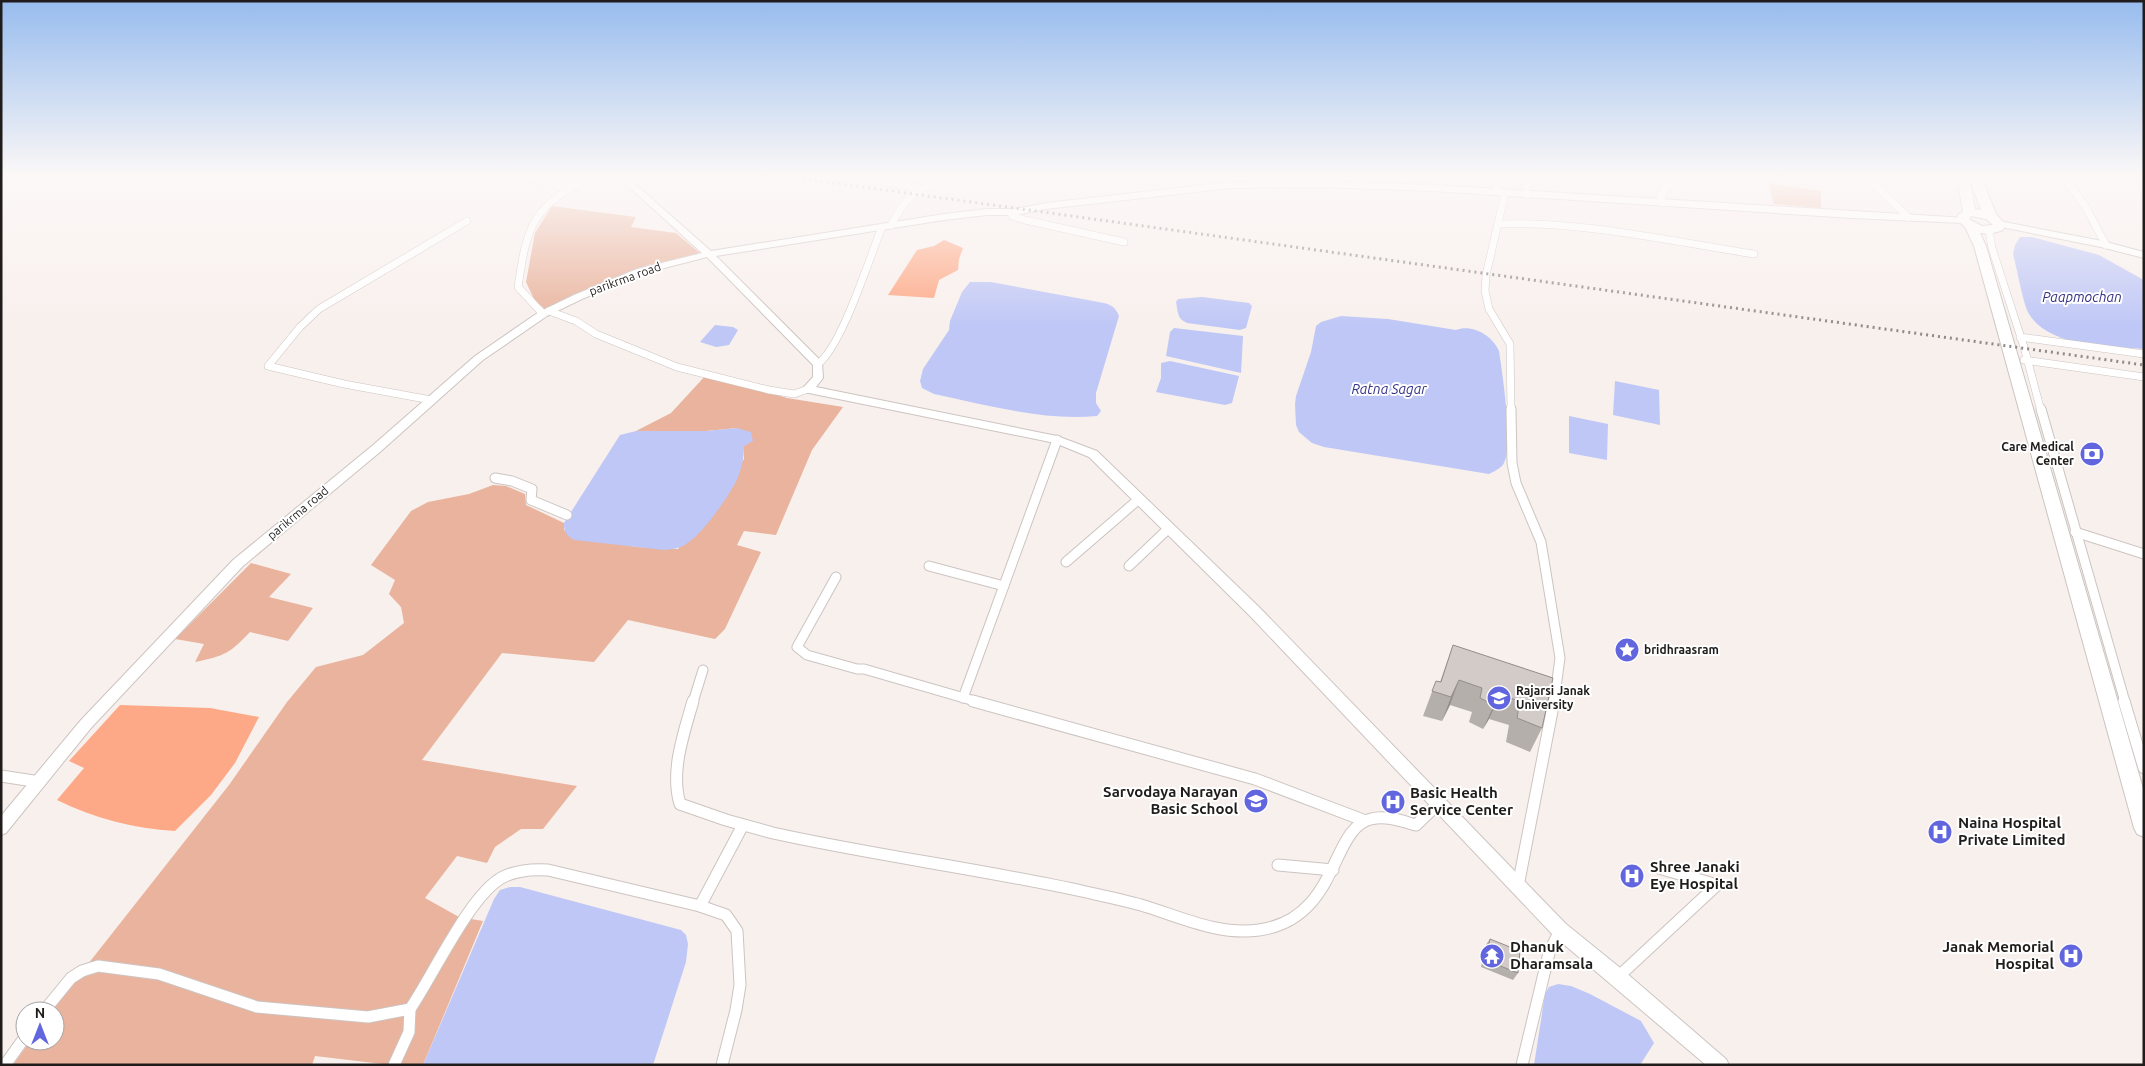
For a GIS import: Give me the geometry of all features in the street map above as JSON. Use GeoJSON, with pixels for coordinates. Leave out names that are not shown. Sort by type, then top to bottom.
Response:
{"type":"FeatureCollection","features":[{"type":"Feature","properties":{"kind":"highway"},"geometry":{"type":"LineString","coordinates":[[1971,227],[1980,246],[2019,359],[2144,828]]}},
{"type":"Feature","properties":{"kind":"street"},"geometry":{"type":"LineString","coordinates":[[431,400],[344,384],[268,366],[319,309],[457,227]]}},
{"type":"Feature","properties":{"kind":"street"},"geometry":{"type":"LineString","coordinates":[[532,227],[521,261],[518,287],[546,312],[576,321],[596,334],[677,366],[769,390],[794,394],[808,389],[818,378],[818,364],[709,254],[678,227]]}},
{"type":"Feature","properties":{"kind":"street","name":"parikrma road"},"geometry":{"type":"LineString","coordinates":[[1,828],[86,724],[238,563],[376,449],[479,358],[546,312],[641,271],[709,254],[881,227]]}},
{"type":"Feature","properties":{"kind":"street"},"geometry":{"type":"LineString","coordinates":[[818,364],[826,358],[839,336],[886,227]]}},
{"type":"Feature","properties":{"kind":"street"},"geometry":{"type":"LineString","coordinates":[[1058,227],[1124,242]]}},
{"type":"Feature","properties":{"kind":"street"},"geometry":{"type":"LineString","coordinates":[[1497,227],[1486,275],[1485,290],[1489,309],[1510,344],[1512,463],[1516,482],[1541,542],[1560,658],[1555,697],[1518,886]]}},
{"type":"Feature","properties":{"kind":"street"},"geometry":{"type":"LineString","coordinates":[[1564,227],[1754,254]]}},
{"type":"Feature","properties":{"kind":"street"},"geometry":{"type":"LineString","coordinates":[[1993,227],[1992,248],[2020,337],[2019,359],[2075,532],[2144,768]]}},
{"type":"Feature","properties":{"kind":"street"},"geometry":{"type":"LineString","coordinates":[[2012,227],[2106,245],[2144,255]]}},
{"type":"Feature","properties":{"kind":"street"},"geometry":{"type":"LineString","coordinates":[[2096,227],[2106,245]]}},
{"type":"Feature","properties":{"kind":"street"},"geometry":{"type":"LineString","coordinates":[[2020,337],[2144,354]]}},
{"type":"Feature","properties":{"kind":"street"},"geometry":{"type":"LineString","coordinates":[[2019,359],[2144,377]]}},
{"type":"Feature","properties":{"kind":"street"},"geometry":{"type":"LineString","coordinates":[[808,389],[1057,440],[1093,454],[1255,612],[1560,930],[1720,1065]]}},
{"type":"Feature","properties":{"kind":"street"},"geometry":{"type":"LineString","coordinates":[[964,698],[1057,440]]}},
{"type":"Feature","properties":{"kind":"street"},"geometry":{"type":"LineString","coordinates":[[494,478],[512,481],[532,489],[532,500],[567,515]]}},
{"type":"Feature","properties":{"kind":"street"},"geometry":{"type":"LineString","coordinates":[[1066,562],[1139,499]]}},
{"type":"Feature","properties":{"kind":"street"},"geometry":{"type":"LineString","coordinates":[[1129,566],[1169,528]]}},
{"type":"Feature","properties":{"kind":"street"},"geometry":{"type":"LineString","coordinates":[[2075,532],[2144,554]]}},
{"type":"Feature","properties":{"kind":"street"},"geometry":{"type":"LineString","coordinates":[[929,566],[1004,586]]}},
{"type":"Feature","properties":{"kind":"street"},"geometry":{"type":"LineString","coordinates":[[836,576],[799,642],[798,649],[807,655],[857,669],[864,668],[964,698],[1255,779],[1363,820],[1383,818],[1416,825],[1439,803]]}},
{"type":"Feature","properties":{"kind":"street"},"geometry":{"type":"LineString","coordinates":[[702,670],[684,733],[675,788],[676,799],[680,804],[691,809],[766,833],[1031,880],[1108,896],[1224,928],[1240,930],[1272,928],[1302,912],[1318,898],[1349,836],[1363,820]]}},
{"type":"Feature","properties":{"kind":"street"},"geometry":{"type":"LineString","coordinates":[[1,776],[40,782]]}},
{"type":"Feature","properties":{"kind":"street"},"geometry":{"type":"LineString","coordinates":[[700,906],[743,825]]}},
{"type":"Feature","properties":{"kind":"street"},"geometry":{"type":"LineString","coordinates":[[1278,866],[1333,870]]}},
{"type":"Feature","properties":{"kind":"street"},"geometry":{"type":"LineString","coordinates":[[1618,977],[1717,885],[1659,868]]}},
{"type":"Feature","properties":{"kind":"street"},"geometry":{"type":"LineString","coordinates":[[394,1065],[408,1032],[410,1009],[424,990],[468,915],[491,885],[524,869],[548,870],[700,906],[726,915],[737,931],[740,984],[736,1010],[722,1065]]}},
{"type":"Feature","properties":{"kind":"street"},"geometry":{"type":"LineString","coordinates":[[1522,1065],[1549,953],[1560,930]]}},
{"type":"Feature","properties":{"kind":"street"},"geometry":{"type":"LineString","coordinates":[[52,1001],[70,978],[82,971],[98,966],[159,974],[257,1007],[368,1017],[410,1009]]}},
{"type":"Feature","properties":{"kind":"street"},"geometry":{"type":"LineString","coordinates":[[5,1065],[15,1051]]}},
{"type":"Feature","properties":{"kind":"shaded area"},"geometry":{"type":"Polygon","coordinates":[[[539,227],[631,227],[676,233],[701,254],[648,265],[604,282],[545,309],[535,301],[526,282],[535,233],[539,227]]]}},
{"type":"Feature","properties":{"kind":"shaded area"},"geometry":{"type":"Polygon","coordinates":[[[944,240],[963,248],[958,270],[939,280],[934,298],[888,295],[917,250],[934,246],[944,240]]]}},
{"type":"Feature","properties":{"kind":"shaded area"},"geometry":{"type":"Polygon","coordinates":[[[707,374],[787,398],[843,407],[812,450],[776,535],[744,531],[737,545],[761,552],[725,629],[715,639],[628,620],[594,662],[502,653],[422,760],[577,786],[543,829],[521,829],[495,847],[487,863],[457,856],[425,898],[459,917],[483,921],[423,1065],[391,1065],[315,1056],[312,1065],[13,1065],[23,1051],[65,1051],[65,1001],[59,1001],[229,785],[287,702],[316,667],[363,655],[404,623],[401,607],[389,594],[395,580],[371,565],[411,511],[428,502],[469,494],[493,485],[506,486],[525,494],[526,505],[564,523],[564,530],[636,547],[678,549],[744,459],[744,446],[737,428],[706,431],[636,431],[671,413],[707,374]]]}},
{"type":"Feature","properties":{"kind":"shaded area"},"geometry":{"type":"Polygon","coordinates":[[[251,563],[291,574],[269,597],[313,608],[288,641],[250,632],[226,653],[195,662],[204,644],[175,639],[251,563]]]}},
{"type":"Feature","properties":{"kind":"shaded area"},"geometry":{"type":"Polygon","coordinates":[[[120,705],[210,708],[259,717],[235,763],[211,795],[175,831],[160,830],[115,822],[57,800],[84,768],[69,761],[120,705]]]}},
{"type":"Feature","properties":{"kind":"water","name":"Paapmochan"},"geometry":{"type":"Polygon","coordinates":[[[2020,237],[2032,237],[2099,255],[2142,279],[2144,281],[2144,349],[2081,343],[2051,333],[2039,325],[2027,309],[2013,254],[2015,245],[2020,237]]]}},
{"type":"Feature","properties":{"kind":"water"},"geometry":{"type":"Polygon","coordinates":[[[970,282],[991,282],[1104,303],[1115,309],[1119,316],[1096,393],[1096,403],[1101,411],[1097,416],[1056,416],[1015,411],[934,394],[922,388],[920,381],[923,369],[949,330],[950,321],[962,292],[970,282]]]}},
{"type":"Feature","properties":{"kind":"water"},"geometry":{"type":"Polygon","coordinates":[[[1202,297],[1249,303],[1252,306],[1246,328],[1240,330],[1187,323],[1181,319],[1178,315],[1176,302],[1178,299],[1202,297]]]}},
{"type":"Feature","properties":{"kind":"water","name":"Ratna Sagar"},"geometry":{"type":"Polygon","coordinates":[[[1341,316],[1388,319],[1456,330],[1468,328],[1481,332],[1492,340],[1499,351],[1508,430],[1506,458],[1502,466],[1489,474],[1324,447],[1312,443],[1299,432],[1296,425],[1296,396],[1311,352],[1316,326],[1321,322],[1341,316]]]}},
{"type":"Feature","properties":{"kind":"water"},"geometry":{"type":"Polygon","coordinates":[[[715,325],[733,327],[738,330],[729,345],[716,347],[700,342],[715,325]]]}},
{"type":"Feature","properties":{"kind":"water"},"geometry":{"type":"Polygon","coordinates":[[[1174,328],[1243,336],[1241,373],[1166,356],[1170,332],[1174,328]]]}},
{"type":"Feature","properties":{"kind":"water"},"geometry":{"type":"Polygon","coordinates":[[[1170,361],[1239,376],[1232,403],[1225,405],[1156,392],[1161,378],[1161,363],[1170,361]]]}},
{"type":"Feature","properties":{"kind":"water"},"geometry":{"type":"Polygon","coordinates":[[[1615,381],[1659,390],[1660,425],[1613,415],[1615,381]]]}},
{"type":"Feature","properties":{"kind":"water"},"geometry":{"type":"Polygon","coordinates":[[[1569,416],[1608,424],[1607,460],[1569,453],[1569,416]]]}},
{"type":"Feature","properties":{"kind":"water"},"geometry":{"type":"Polygon","coordinates":[[[737,428],[751,432],[753,441],[744,446],[744,454],[738,477],[723,503],[708,523],[693,539],[683,546],[664,550],[574,540],[566,533],[564,523],[620,435],[636,431],[706,431],[737,428]]]}},
{"type":"Feature","properties":{"kind":"water"},"geometry":{"type":"Polygon","coordinates":[[[520,887],[681,930],[686,935],[688,944],[686,962],[653,1065],[423,1065],[494,899],[500,890],[520,887]]]}},
{"type":"Feature","properties":{"kind":"water"},"geometry":{"type":"Polygon","coordinates":[[[1558,984],[1571,986],[1590,994],[1641,1021],[1654,1043],[1640,1065],[1534,1065],[1545,994],[1549,987],[1558,984]]]}},
{"type":"Feature","properties":{"kind":"building"},"geometry":{"type":"Polygon","coordinates":[[[1453,645],[1553,678],[1542,728],[1517,718],[1520,701],[1500,695],[1494,705],[1480,698],[1482,688],[1459,680],[1451,697],[1432,691],[1436,681],[1441,682],[1453,645]]]}},
{"type":"Feature","properties":{"kind":"building"},"geometry":{"type":"Polygon","coordinates":[[[1490,939],[1520,951],[1518,973],[1485,960],[1490,939]]]}},
{"type":"Feature","properties":{"kind":"railway"},"geometry":{"type":"LineString","coordinates":[[1149,227],[2144,365]]}},
{"type":"Feature","properties":{"kind":"place","name":"Care Medical Center"},"geometry":{"type":"Point","coordinates":[2092,454]}},
{"type":"Feature","properties":{"kind":"place","name":"bridhraasram"},"geometry":{"type":"Point","coordinates":[1627,650]}},
{"type":"Feature","properties":{"kind":"place","name":"Rajarsi Janak University"},"geometry":{"type":"Point","coordinates":[1499,698]}},
{"type":"Feature","properties":{"kind":"place","name":"Sarvodaya Narayan Basic School"},"geometry":{"type":"Point","coordinates":[1256,801]}},
{"type":"Feature","properties":{"kind":"place","name":"Basic Health Service Center"},"geometry":{"type":"Point","coordinates":[1393,802]}},
{"type":"Feature","properties":{"kind":"place","name":"Naina Hospital Private Limited"},"geometry":{"type":"Point","coordinates":[1940,832]}},
{"type":"Feature","properties":{"kind":"place","name":"Shree Janaki Eye Hospital"},"geometry":{"type":"Point","coordinates":[1632,876]}},
{"type":"Feature","properties":{"kind":"place","name":"Dhanuk Dharamsala"},"geometry":{"type":"Point","coordinates":[1492,956]}},
{"type":"Feature","properties":{"kind":"place","name":"Janak Memorial Hospital"},"geometry":{"type":"Point","coordinates":[2071,956]}}]}
